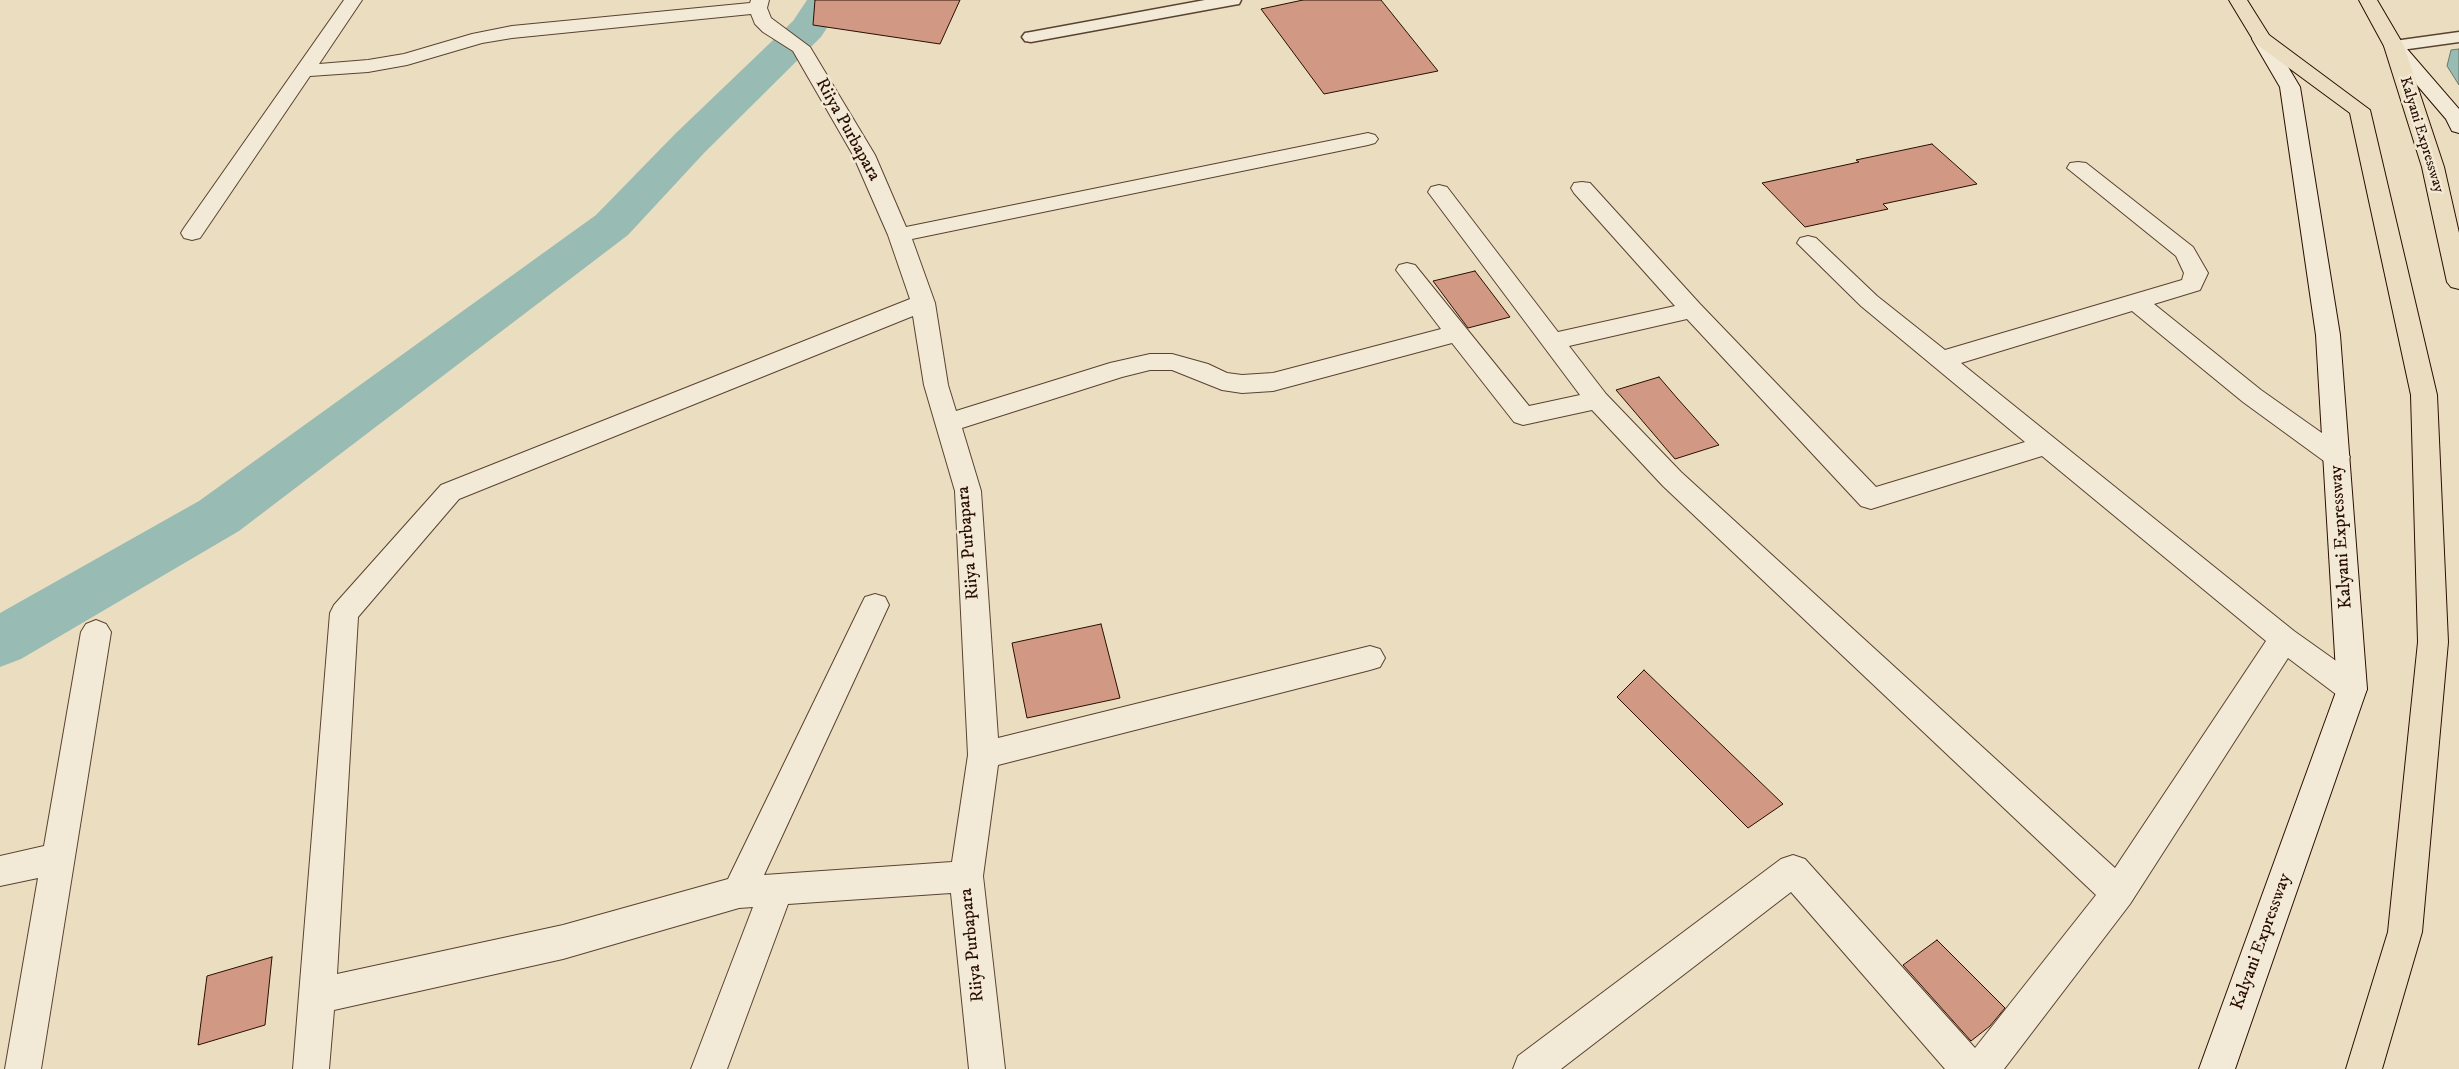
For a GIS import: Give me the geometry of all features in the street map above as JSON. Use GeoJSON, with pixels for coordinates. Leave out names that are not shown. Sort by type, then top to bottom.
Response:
{"type":"FeatureCollection","features":[{"type":"Feature","properties":{"kind":"highway","name":"Kalyani Expressway"},"geometry":{"type":"LineString","coordinates":[[2238,0],[2262,39]]}},
{"type":"Feature","properties":{"kind":"highway","name":"Kalyani Expressway"},"geometry":{"type":"LineString","coordinates":[[2368,0],[2394,46],[2433,167],[2459,282]]}},
{"type":"Feature","properties":{"kind":"highway"},"geometry":{"type":"LineString","coordinates":[[2262,39],[2360,110],[2424,395],[2433,642],[2405,932],[2364,1069]]}},
{"type":"Feature","properties":{"kind":"street"},"geometry":{"type":"LineString","coordinates":[[192,233],[353,0]]}},
{"type":"Feature","properties":{"kind":"street"},"geometry":{"type":"LineString","coordinates":[[305,70],[368,66],[406,59],[479,38],[512,32],[759,4]]}},
{"type":"Feature","properties":{"kind":"street","name":"Riiya Purbapara"},"geometry":{"type":"LineString","coordinates":[[759,4],[762,20],[770,28],[800,47],[864,155],[899,235],[923,303],[936,385],[968,491],[984,756],[966,876],[987,1069]]}},
{"type":"Feature","properties":{"kind":"street","name":"Kalyani Expressway"},"geometry":{"type":"LineString","coordinates":[[2217,1069],[2352,690],[2338,457],[2328,335],[2290,87],[2262,39]]}},
{"type":"Feature","properties":{"kind":"street","name":"Kalyani Expressway"},"geometry":{"type":"LineString","coordinates":[[2394,46],[2456,118],[2459,127]]}},
{"type":"Feature","properties":{"kind":"street"},"geometry":{"type":"LineString","coordinates":[[899,235],[1368,139]]}},
{"type":"Feature","properties":{"kind":"street"},"geometry":{"type":"LineString","coordinates":[[1941,360],[2137,303],[2192,285],[2196,272],[2186,252],[2078,168]]}},
{"type":"Feature","properties":{"kind":"street"},"geometry":{"type":"LineString","coordinates":[[1582,188],[1692,310],[1871,499],[2045,446]]}},
{"type":"Feature","properties":{"kind":"street"},"geometry":{"type":"LineString","coordinates":[[1439,192],[1551,342],[1597,400],[1672,479],[2118,893]]}},
{"type":"Feature","properties":{"kind":"street"},"geometry":{"type":"LineString","coordinates":[[1808,243],[1869,301],[2045,446],[2284,639],[2352,690]]}},
{"type":"Feature","properties":{"kind":"street"},"geometry":{"type":"LineString","coordinates":[[1407,270],[1524,416],[1597,400]]}},
{"type":"Feature","properties":{"kind":"street"},"geometry":{"type":"LineString","coordinates":[[311,1069],[318,996],[344,613],[450,492],[923,303]]}},
{"type":"Feature","properties":{"kind":"street"},"geometry":{"type":"LineString","coordinates":[[2137,303],[2252,396],[2338,457]]}},
{"type":"Feature","properties":{"kind":"street"},"geometry":{"type":"LineString","coordinates":[[1551,342],[1692,310]]}},
{"type":"Feature","properties":{"kind":"street"},"geometry":{"type":"LineString","coordinates":[[947,423],[1119,369],[1150,362],[1172,362],[1228,382],[1242,384],[1273,382],[1457,332]]}},
{"type":"Feature","properties":{"kind":"street"},"geometry":{"type":"LineString","coordinates":[[739,892],[875,605]]}},
{"type":"Feature","properties":{"kind":"street"},"geometry":{"type":"LineString","coordinates":[[23,1069],[96,632]]}},
{"type":"Feature","properties":{"kind":"street"},"geometry":{"type":"LineString","coordinates":[[1980,1069],[2118,893],[2284,639]]}},
{"type":"Feature","properties":{"kind":"street"},"geometry":{"type":"LineString","coordinates":[[984,756],[1370,658]]}},
{"type":"Feature","properties":{"kind":"street"},"geometry":{"type":"LineString","coordinates":[[0,871],[58,858]]}},
{"type":"Feature","properties":{"kind":"street"},"geometry":{"type":"LineString","coordinates":[[1530,1069],[1792,870],[1969,1069]]}},
{"type":"Feature","properties":{"kind":"street"},"geometry":{"type":"LineString","coordinates":[[318,996],[564,942],[739,892],[966,876]]}},
{"type":"Feature","properties":{"kind":"street"},"geometry":{"type":"LineString","coordinates":[[709,1069],[776,890]]}},
{"type":"Feature","properties":{"kind":"lane"},"geometry":{"type":"LineString","coordinates":[[1031,37],[1233,0]]}},
{"type":"Feature","properties":{"kind":"lane"},"geometry":{"type":"LineString","coordinates":[[2394,46],[2459,37]]}},
{"type":"Feature","properties":{"kind":"water"},"geometry":{"type":"Polygon","coordinates":[[[2459,49],[2459,85],[2447,66],[2451,50],[2459,49]]]}},
{"type":"Feature","properties":{"kind":"building"},"geometry":{"type":"Polygon","coordinates":[[[815,0],[960,0],[940,44],[813,25],[815,0]]]}},
{"type":"Feature","properties":{"kind":"building"},"geometry":{"type":"Polygon","coordinates":[[[1303,0],[1381,0],[1438,71],[1324,94],[1261,9],[1303,0]]]}},
{"type":"Feature","properties":{"kind":"building"},"geometry":{"type":"Polygon","coordinates":[[[1932,144],[1977,184],[1883,204],[1888,209],[1805,227],[1762,183],[1859,162],[1856,160],[1932,144]]]}},
{"type":"Feature","properties":{"kind":"building"},"geometry":{"type":"Polygon","coordinates":[[[1475,271],[1510,317],[1468,328],[1433,281],[1475,271]]]}},
{"type":"Feature","properties":{"kind":"building"},"geometry":{"type":"Polygon","coordinates":[[[1659,377],[1719,445],[1675,459],[1616,390],[1659,377]]]}},
{"type":"Feature","properties":{"kind":"building"},"geometry":{"type":"Polygon","coordinates":[[[1101,624],[1120,698],[1027,718],[1012,643],[1101,624]]]}},
{"type":"Feature","properties":{"kind":"building"},"geometry":{"type":"Polygon","coordinates":[[[1644,670],[1783,804],[1748,828],[1617,697],[1644,670]]]}},
{"type":"Feature","properties":{"kind":"building"},"geometry":{"type":"Polygon","coordinates":[[[1937,940],[2005,1008],[1990,1026],[1971,1041],[1903,965],[1937,940]]]}},
{"type":"Feature","properties":{"kind":"building"},"geometry":{"type":"Polygon","coordinates":[[[272,957],[265,1025],[198,1045],[207,976],[272,957]]]}},
{"type":"Feature","properties":{"kind":"waterway"},"geometry":{"type":"LineString","coordinates":[[0,642],[219,516],[612,225],[690,143],[807,29],[826,0]]}}]}
